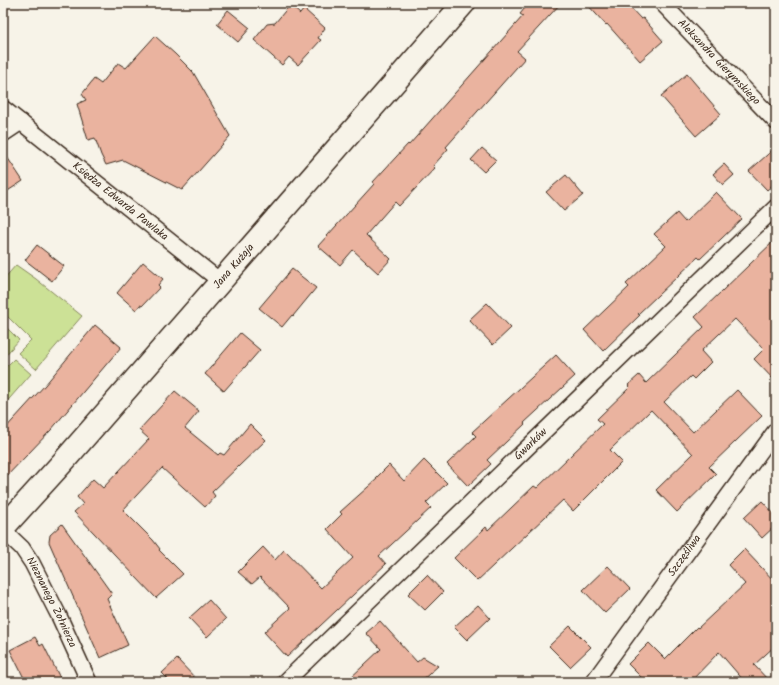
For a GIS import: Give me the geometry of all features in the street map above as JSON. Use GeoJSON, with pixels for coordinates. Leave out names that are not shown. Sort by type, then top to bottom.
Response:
{"type":"FeatureCollection","features":[{"type":"Feature","properties":{"kind":"street","name":"Jana Kużaja"},"geometry":{"type":"LineString","coordinates":[[3,529],[464,3]]}},
{"type":"Feature","properties":{"kind":"street","name":"Aleksandra Gierymskiego"},"geometry":{"type":"LineString","coordinates":[[662,3],[776,122]]}},
{"type":"Feature","properties":{"kind":"street","name":"Księdza Edwarda Pawlaka"},"geometry":{"type":"LineString","coordinates":[[3,108],[220,281]]}},
{"type":"Feature","properties":{"kind":"street"},"geometry":{"type":"LineString","coordinates":[[3,134],[21,122]]}},
{"type":"Feature","properties":{"kind":"street","name":"Gwarków"},"geometry":{"type":"LineString","coordinates":[[285,682],[776,207]]}},
{"type":"Feature","properties":{"kind":"street","name":"Szczęśliwa"},"geometry":{"type":"LineString","coordinates":[[593,682],[776,430]]}},
{"type":"Feature","properties":{"kind":"street","name":"Nieznanego Żołnierza"},"geometry":{"type":"LineString","coordinates":[[3,529],[22,548],[32,563],[59,616],[89,682]]}},
{"type":"Feature","properties":{"kind":"green space"},"geometry":{"type":"Polygon","coordinates":[[[16,265],[82,316],[36,369],[18,353],[31,340],[3,312],[3,280],[16,265]]]}},
{"type":"Feature","properties":{"kind":"green space"},"geometry":{"type":"Polygon","coordinates":[[[3,324],[19,340],[3,358],[3,324]]]}},
{"type":"Feature","properties":{"kind":"green space"},"geometry":{"type":"Polygon","coordinates":[[[14,359],[31,374],[3,406],[3,370],[14,359]]]}},
{"type":"Feature","properties":{"kind":"building"},"geometry":{"type":"Polygon","coordinates":[[[529,3],[561,3],[517,51],[525,58],[446,147],[448,149],[433,166],[435,168],[399,206],[395,202],[366,235],[391,259],[378,273],[353,250],[340,265],[318,246],[374,184],[373,182],[408,144],[409,145],[523,16],[520,14],[529,3]]]}},
{"type":"Feature","properties":{"kind":"building"},"geometry":{"type":"Polygon","coordinates":[[[586,3],[626,3],[641,19],[643,18],[663,41],[640,61],[586,3]]]}},
{"type":"Feature","properties":{"kind":"building"},"geometry":{"type":"Polygon","coordinates":[[[290,5],[300,14],[304,9],[325,28],[318,38],[321,40],[298,65],[289,57],[282,65],[254,40],[267,24],[275,23],[290,5]]]}},
{"type":"Feature","properties":{"kind":"building"},"geometry":{"type":"Polygon","coordinates":[[[228,10],[250,28],[238,42],[217,24],[228,10]]]}},
{"type":"Feature","properties":{"kind":"building"},"geometry":{"type":"Polygon","coordinates":[[[155,36],[193,72],[230,136],[182,190],[123,160],[106,165],[95,138],[88,140],[77,104],[86,100],[82,94],[94,79],[101,84],[118,63],[126,68],[155,36]]]}},
{"type":"Feature","properties":{"kind":"building"},"geometry":{"type":"Polygon","coordinates":[[[687,74],[721,114],[696,136],[661,96],[687,74]]]}},
{"type":"Feature","properties":{"kind":"building"},"geometry":{"type":"Polygon","coordinates":[[[776,147],[776,182],[767,190],[749,171],[776,147]]]}},
{"type":"Feature","properties":{"kind":"building"},"geometry":{"type":"Polygon","coordinates":[[[482,148],[496,160],[484,172],[471,160],[482,148]]]}},
{"type":"Feature","properties":{"kind":"building"},"geometry":{"type":"Polygon","coordinates":[[[3,151],[23,181],[3,194],[3,151]]]}},
{"type":"Feature","properties":{"kind":"building"},"geometry":{"type":"Polygon","coordinates":[[[724,164],[734,175],[723,185],[713,174],[724,164]]]}},
{"type":"Feature","properties":{"kind":"building"},"geometry":{"type":"Polygon","coordinates":[[[566,175],[583,195],[564,211],[546,192],[566,175]]]}},
{"type":"Feature","properties":{"kind":"building"},"geometry":{"type":"Polygon","coordinates":[[[716,192],[742,219],[700,259],[698,257],[638,314],[640,315],[603,351],[584,330],[629,287],[626,284],[666,246],[654,234],[677,213],[685,222],[716,192]]]}},
{"type":"Feature","properties":{"kind":"building"},"geometry":{"type":"Polygon","coordinates":[[[776,239],[776,382],[754,359],[764,349],[735,319],[701,351],[711,362],[694,379],[691,376],[664,402],[693,432],[737,390],[762,416],[709,467],[716,474],[677,512],[656,490],[693,454],[651,410],[610,450],[622,462],[573,511],[563,500],[477,581],[454,558],[486,527],[488,530],[534,486],[537,488],[603,424],[597,419],[630,387],[628,385],[639,375],[646,383],[704,327],[695,317],[776,239]]]}},
{"type":"Feature","properties":{"kind":"building"},"geometry":{"type":"Polygon","coordinates":[[[37,245],[64,266],[52,281],[25,260],[37,245]]]}},
{"type":"Feature","properties":{"kind":"building"},"geometry":{"type":"Polygon","coordinates":[[[143,262],[163,279],[158,285],[160,287],[142,306],[140,305],[136,310],[117,293],[143,262]]]}},
{"type":"Feature","properties":{"kind":"building"},"geometry":{"type":"Polygon","coordinates":[[[292,269],[316,288],[282,327],[259,308],[292,269]]]}},
{"type":"Feature","properties":{"kind":"building"},"geometry":{"type":"Polygon","coordinates":[[[487,303],[511,328],[493,345],[469,320],[487,303]]]}},
{"type":"Feature","properties":{"kind":"building"},"geometry":{"type":"Polygon","coordinates":[[[95,325],[121,347],[51,430],[3,480],[3,431],[45,385],[95,325]]]}},
{"type":"Feature","properties":{"kind":"building"},"geometry":{"type":"Polygon","coordinates":[[[240,333],[260,350],[224,391],[205,374],[240,333]]]}},
{"type":"Feature","properties":{"kind":"building"},"geometry":{"type":"Polygon","coordinates":[[[556,355],[575,376],[524,423],[525,424],[487,460],[491,464],[468,486],[447,464],[476,436],[472,432],[556,355]]]}},
{"type":"Feature","properties":{"kind":"building"},"geometry":{"type":"Polygon","coordinates":[[[175,391],[199,411],[185,428],[218,455],[220,453],[224,455],[250,424],[266,440],[212,492],[215,496],[205,507],[162,468],[123,510],[153,540],[160,549],[159,550],[183,574],[156,598],[74,512],[83,504],[77,497],[93,479],[103,488],[149,439],[139,430],[175,391]]]}},
{"type":"Feature","properties":{"kind":"building"},"geometry":{"type":"Polygon","coordinates":[[[424,460],[447,483],[426,503],[431,508],[379,556],[386,564],[287,657],[264,632],[290,608],[260,577],[252,584],[238,572],[263,547],[275,560],[284,550],[321,588],[353,558],[327,529],[342,514],[340,512],[377,479],[376,478],[389,465],[404,481],[424,460]]]}},
{"type":"Feature","properties":{"kind":"building"},"geometry":{"type":"Polygon","coordinates":[[[762,501],[776,516],[776,525],[762,538],[744,518],[762,501]]]}},
{"type":"Feature","properties":{"kind":"building"},"geometry":{"type":"Polygon","coordinates":[[[62,524],[112,594],[107,599],[128,645],[100,658],[49,542],[50,535],[62,524]]]}},
{"type":"Feature","properties":{"kind":"building"},"geometry":{"type":"Polygon","coordinates":[[[744,549],[776,583],[776,645],[754,665],[770,682],[745,682],[719,652],[690,682],[646,682],[628,664],[649,643],[665,659],[697,627],[698,628],[745,584],[728,565],[744,549]]]}},
{"type":"Feature","properties":{"kind":"building"},"geometry":{"type":"Polygon","coordinates":[[[608,566],[630,589],[605,613],[583,590],[608,566]]]}},
{"type":"Feature","properties":{"kind":"building"},"geometry":{"type":"Polygon","coordinates":[[[427,575],[443,592],[425,610],[408,594],[427,575]]]}},
{"type":"Feature","properties":{"kind":"building"},"geometry":{"type":"Polygon","coordinates":[[[209,600],[226,619],[207,637],[189,618],[209,600]]]}},
{"type":"Feature","properties":{"kind":"building"},"geometry":{"type":"Polygon","coordinates":[[[478,605],[490,618],[467,640],[454,627],[478,605]]]}},
{"type":"Feature","properties":{"kind":"building"},"geometry":{"type":"Polygon","coordinates":[[[380,621],[417,662],[423,657],[438,666],[420,682],[346,682],[381,649],[366,633],[380,621]]]}},
{"type":"Feature","properties":{"kind":"building"},"geometry":{"type":"Polygon","coordinates":[[[570,626],[591,647],[570,667],[549,646],[570,626]]]}},
{"type":"Feature","properties":{"kind":"building"},"geometry":{"type":"Polygon","coordinates":[[[35,637],[40,646],[43,644],[62,682],[26,682],[10,650],[35,637]]]}},
{"type":"Feature","properties":{"kind":"building"},"geometry":{"type":"Polygon","coordinates":[[[177,659],[199,682],[171,682],[162,673],[177,659]]]}}]}
